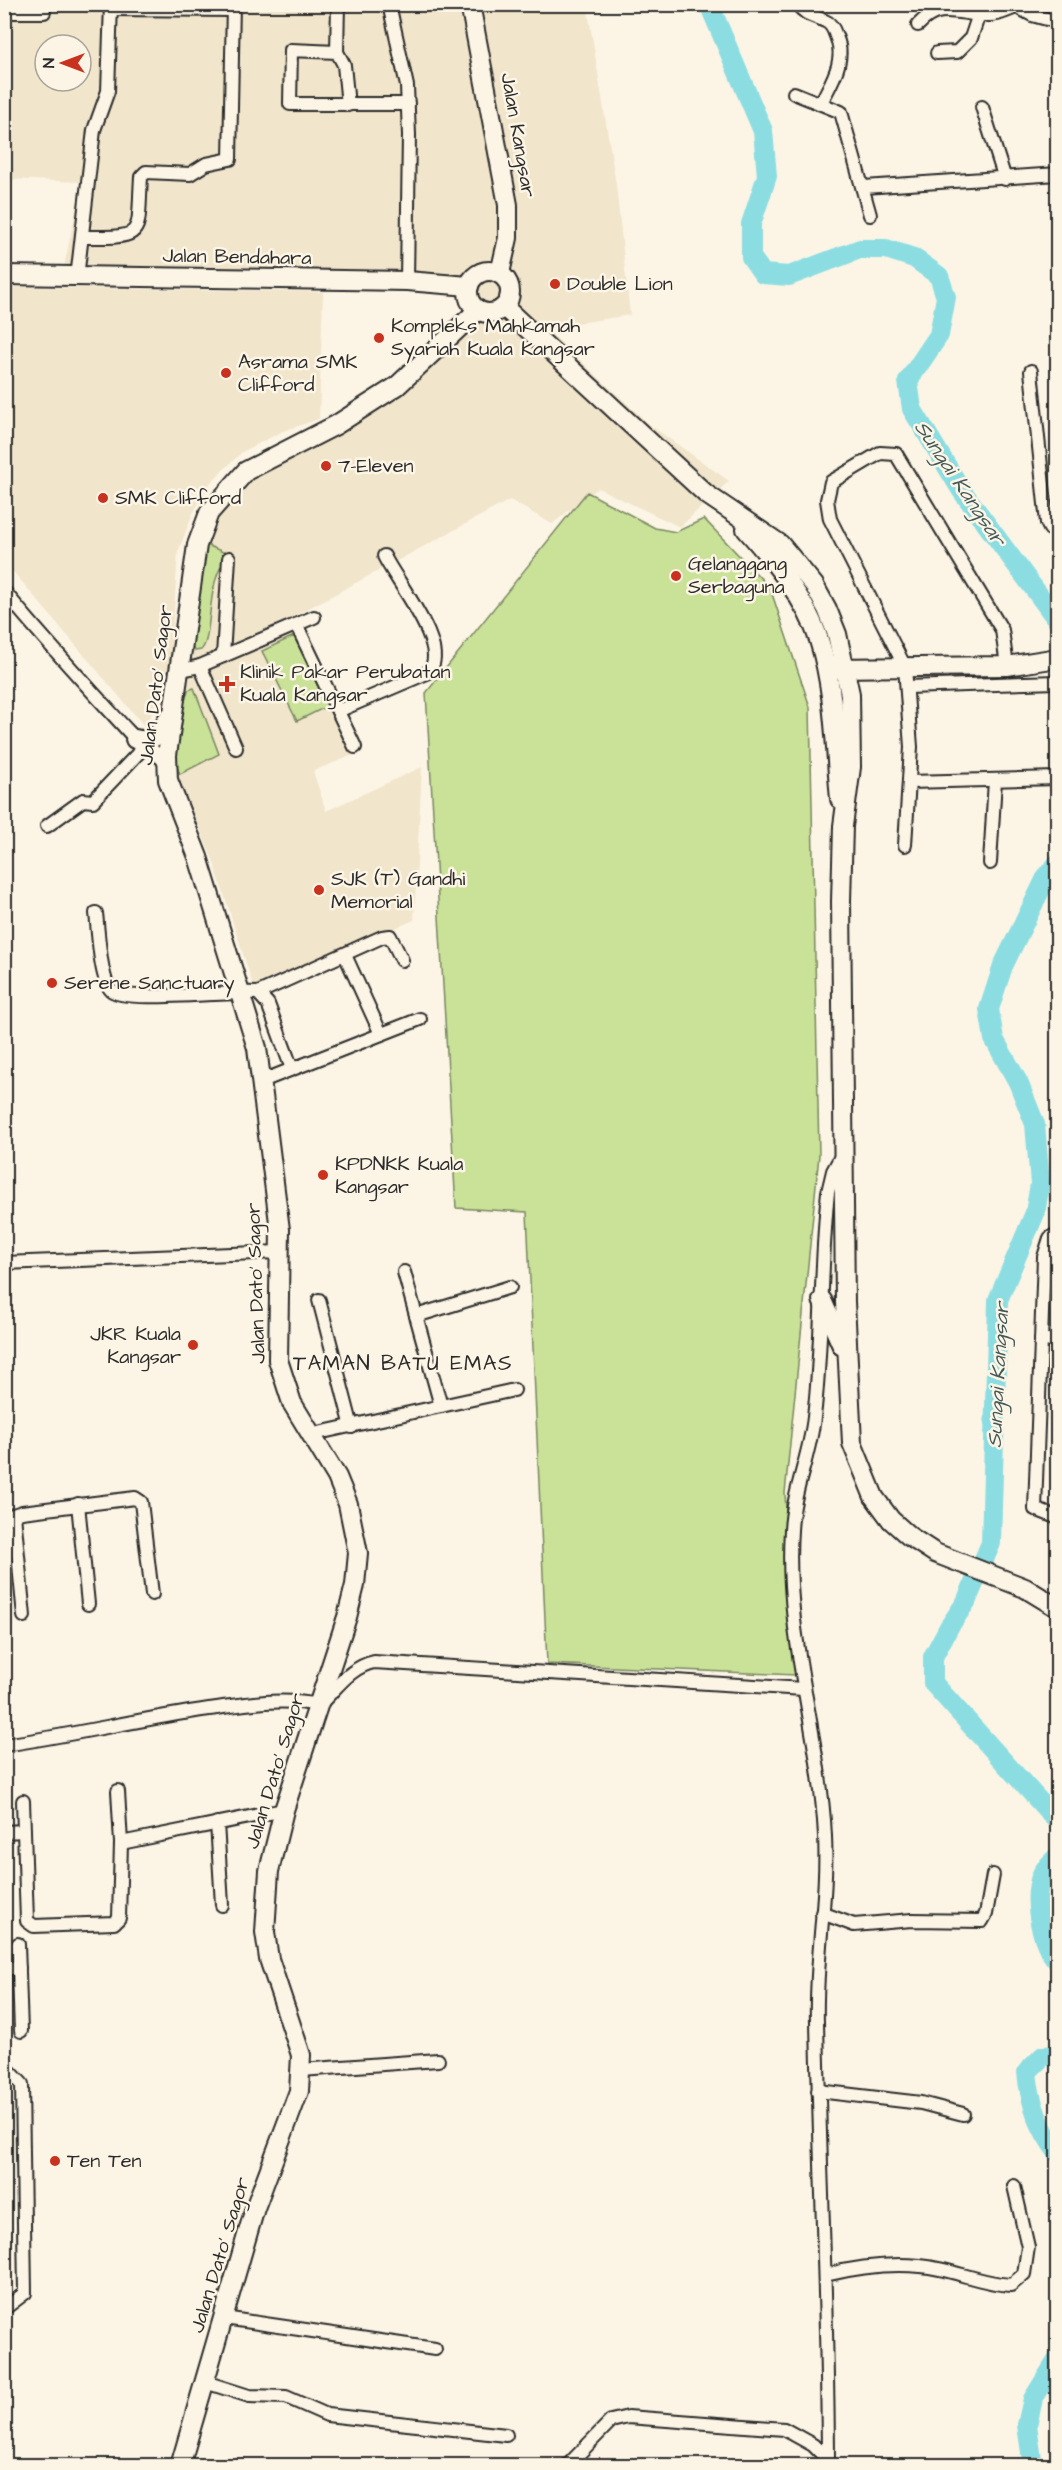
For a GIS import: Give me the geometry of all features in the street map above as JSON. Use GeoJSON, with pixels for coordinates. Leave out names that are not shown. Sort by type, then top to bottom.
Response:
{"type":"FeatureCollection","features":[{"type":"Feature","properties":{"kind":"main road","name":"Jalan Kangsar"},"geometry":{"type":"LineString","coordinates":[[470,4],[508,205],[508,238],[500,273]]}},
{"type":"Feature","properties":{"kind":"main road"},"geometry":{"type":"LineString","coordinates":[[481,272],[500,273],[510,289],[504,307],[492,313],[478,310],[470,300],[469,286],[481,272]]}},
{"type":"Feature","properties":{"kind":"main road","name":"Jalan Bendahara"},"geometry":{"type":"LineString","coordinates":[[4,275],[77,278],[407,281],[469,286]]}},
{"type":"Feature","properties":{"kind":"main road"},"geometry":{"type":"LineString","coordinates":[[504,307],[706,494],[780,544],[814,585],[837,634],[850,694],[851,767],[843,826],[841,901],[846,1356],[852,1443],[874,1497],[891,1520],[935,1553],[1025,1588],[1058,1608]]}},
{"type":"Feature","properties":{"kind":"main road","name":"Jalan Dato' Sagor"},"geometry":{"type":"LineString","coordinates":[[180,2466],[255,2208],[296,2100],[301,2055],[269,1959],[265,1932],[269,1872],[284,1810],[347,1617],[355,1585],[358,1553],[348,1504],[337,1477],[309,1435],[292,1403],[278,1360],[280,1230],[257,1048],[198,857],[155,753],[172,713],[197,545],[209,513],[231,485],[263,460],[336,425],[397,386],[478,310]]}},
{"type":"Feature","properties":{"kind":"main road"},"geometry":{"type":"LineString","coordinates":[[733,514],[765,551],[796,594],[819,639],[825,668],[843,826]]}},
{"type":"Feature","properties":{"kind":"main road"},"geometry":{"type":"LineString","coordinates":[[825,668],[1007,666],[1054,658]]}},
{"type":"Feature","properties":{"kind":"main road"},"geometry":{"type":"LineString","coordinates":[[155,753],[146,742],[153,740],[172,713]]}},
{"type":"Feature","properties":{"kind":"main road"},"geometry":{"type":"LineString","coordinates":[[822,1300],[846,1356]]}},
{"type":"Feature","properties":{"kind":"street"},"geometry":{"type":"LineString","coordinates":[[338,4],[337,52],[344,65],[348,105]]}},
{"type":"Feature","properties":{"kind":"street"},"geometry":{"type":"LineString","coordinates":[[389,4],[407,86],[407,281]]}},
{"type":"Feature","properties":{"kind":"street"},"geometry":{"type":"LineString","coordinates":[[797,4],[810,17],[826,21],[833,27],[840,43],[837,71],[821,103]]}},
{"type":"Feature","properties":{"kind":"street"},"geometry":{"type":"LineString","coordinates":[[918,25],[925,15],[938,7],[989,15],[1014,6],[1032,15],[1058,22]]}},
{"type":"Feature","properties":{"kind":"street"},"geometry":{"type":"LineString","coordinates":[[77,278],[93,130],[105,101],[109,78],[111,7],[233,7],[230,159],[206,164],[190,174],[146,172],[141,177],[140,223],[135,232],[128,236],[82,237]]}},
{"type":"Feature","properties":{"kind":"street"},"geometry":{"type":"LineString","coordinates":[[4,12],[44,12]]}},
{"type":"Feature","properties":{"kind":"street"},"geometry":{"type":"LineString","coordinates":[[938,53],[957,52],[971,38],[980,14]]}},
{"type":"Feature","properties":{"kind":"street"},"geometry":{"type":"LineString","coordinates":[[337,52],[291,50],[290,104],[408,104]]}},
{"type":"Feature","properties":{"kind":"street"},"geometry":{"type":"LineString","coordinates":[[794,93],[842,114],[870,215]]}},
{"type":"Feature","properties":{"kind":"street"},"geometry":{"type":"LineString","coordinates":[[982,107],[1005,179]]}},
{"type":"Feature","properties":{"kind":"street"},"geometry":{"type":"LineString","coordinates":[[864,187],[1058,174]]}},
{"type":"Feature","properties":{"kind":"street"},"geometry":{"type":"LineString","coordinates":[[1031,371],[1047,523],[1050,529],[1058,531]]}},
{"type":"Feature","properties":{"kind":"street"},"geometry":{"type":"LineString","coordinates":[[905,845],[911,747],[905,667],[835,533],[826,500],[831,482],[886,452],[899,458],[1002,630],[1007,666]]}},
{"type":"Feature","properties":{"kind":"street"},"geometry":{"type":"LineString","coordinates":[[338,711],[427,673],[433,668],[436,660],[436,653],[422,621],[384,556]]}},
{"type":"Feature","properties":{"kind":"street"},"geometry":{"type":"LineString","coordinates":[[223,656],[229,558]]}},
{"type":"Feature","properties":{"kind":"street"},"geometry":{"type":"LineString","coordinates":[[4,591],[66,664],[155,753],[93,801],[83,800],[46,826]]}},
{"type":"Feature","properties":{"kind":"street"},"geometry":{"type":"LineString","coordinates":[[178,671],[200,666],[314,617]]}},
{"type":"Feature","properties":{"kind":"street"},"geometry":{"type":"LineString","coordinates":[[297,626],[355,747]]}},
{"type":"Feature","properties":{"kind":"street"},"geometry":{"type":"LineString","coordinates":[[200,666],[236,748]]}},
{"type":"Feature","properties":{"kind":"street"},"geometry":{"type":"LineString","coordinates":[[908,687],[1057,682]]}},
{"type":"Feature","properties":{"kind":"street"},"geometry":{"type":"LineString","coordinates":[[909,782],[1058,778]]}},
{"type":"Feature","properties":{"kind":"street"},"geometry":{"type":"LineString","coordinates":[[990,863],[996,780]]}},
{"type":"Feature","properties":{"kind":"street"},"geometry":{"type":"LineString","coordinates":[[96,913],[105,977],[110,989],[120,995],[239,991],[258,993],[390,936],[402,960]]}},
{"type":"Feature","properties":{"kind":"street"},"geometry":{"type":"LineString","coordinates":[[345,955],[381,1034]]}},
{"type":"Feature","properties":{"kind":"street"},"geometry":{"type":"LineString","coordinates":[[258,993],[268,1004],[292,1069]]}},
{"type":"Feature","properties":{"kind":"street"},"geometry":{"type":"LineString","coordinates":[[262,1081],[420,1019]]}},
{"type":"Feature","properties":{"kind":"street"},"geometry":{"type":"LineString","coordinates":[[828,2463],[817,2011],[826,1878],[825,1834],[790,1576],[791,1529],[796,1494],[814,1419],[824,1234],[830,1182],[833,1171],[844,1153]]}},
{"type":"Feature","properties":{"kind":"street"},"geometry":{"type":"LineString","coordinates":[[1058,1233],[1050,1238],[1044,1257],[1035,1509],[1058,1518]]}},
{"type":"Feature","properties":{"kind":"street"},"geometry":{"type":"LineString","coordinates":[[4,1263],[280,1252]]}},
{"type":"Feature","properties":{"kind":"street"},"geometry":{"type":"LineString","coordinates":[[404,1272],[441,1407]]}},
{"type":"Feature","properties":{"kind":"street"},"geometry":{"type":"LineString","coordinates":[[416,1316],[510,1287]]}},
{"type":"Feature","properties":{"kind":"street"},"geometry":{"type":"LineString","coordinates":[[319,1300],[352,1427]]}},
{"type":"Feature","properties":{"kind":"street"},"geometry":{"type":"LineString","coordinates":[[1041,1341],[1058,1340]]}},
{"type":"Feature","properties":{"kind":"street"},"geometry":{"type":"LineString","coordinates":[[309,1435],[514,1390]]}},
{"type":"Feature","properties":{"kind":"street"},"geometry":{"type":"LineString","coordinates":[[24,1616],[9,1516],[78,1504],[126,1498],[135,1498],[141,1502],[152,1594]]}},
{"type":"Feature","properties":{"kind":"street"},"geometry":{"type":"LineString","coordinates":[[78,1504],[88,1604]]}},
{"type":"Feature","properties":{"kind":"street"},"geometry":{"type":"LineString","coordinates":[[4,1744],[261,1702],[298,1701],[318,1705],[352,1672],[363,1664],[374,1662],[804,1689]]}},
{"type":"Feature","properties":{"kind":"street"},"geometry":{"type":"LineString","coordinates":[[23,1801],[27,1921],[34,1926],[114,1923],[119,1918],[121,1844],[118,1791]]}},
{"type":"Feature","properties":{"kind":"street"},"geometry":{"type":"LineString","coordinates":[[121,1844],[284,1810]]}},
{"type":"Feature","properties":{"kind":"street"},"geometry":{"type":"LineString","coordinates":[[217,1823],[222,1905]]}},
{"type":"Feature","properties":{"kind":"street"},"geometry":{"type":"LineString","coordinates":[[4,1832],[24,1831]]}},
{"type":"Feature","properties":{"kind":"street"},"geometry":{"type":"LineString","coordinates":[[822,1913],[854,1925],[912,1920],[982,1922],[986,1914],[993,1875]]}},
{"type":"Feature","properties":{"kind":"street"},"geometry":{"type":"LineString","coordinates":[[18,1944],[21,2031]]}},
{"type":"Feature","properties":{"kind":"street"},"geometry":{"type":"LineString","coordinates":[[4,1968],[19,1968]]}},
{"type":"Feature","properties":{"kind":"street"},"geometry":{"type":"LineString","coordinates":[[301,2070],[438,2060]]}},
{"type":"Feature","properties":{"kind":"street"},"geometry":{"type":"LineString","coordinates":[[4,2065],[22,2084],[25,2294],[4,2309]]}},
{"type":"Feature","properties":{"kind":"street"},"geometry":{"type":"LineString","coordinates":[[818,2091],[921,2103],[963,2114]]}},
{"type":"Feature","properties":{"kind":"street"},"geometry":{"type":"LineString","coordinates":[[825,2275],[878,2264],[938,2268],[1011,2285],[1024,2274],[1028,2247],[1014,2186]]}},
{"type":"Feature","properties":{"kind":"street"},"geometry":{"type":"LineString","coordinates":[[224,2318],[435,2349]]}},
{"type":"Feature","properties":{"kind":"street"},"geometry":{"type":"LineString","coordinates":[[205,2382],[249,2396],[286,2397],[327,2415],[506,2435]]}},
{"type":"Feature","properties":{"kind":"street"},"geometry":{"type":"LineString","coordinates":[[567,2466],[610,2421],[628,2417],[784,2429],[813,2445],[828,2463]]}},
{"type":"Feature","properties":{"kind":"shaded area"},"geometry":{"type":"Polygon","coordinates":[[[5,5],[587,5],[616,185],[630,315],[545,328],[650,425],[729,481],[680,527],[598,488],[552,524],[510,500],[296,615],[363,751],[313,771],[326,811],[422,767],[414,920],[254,988],[213,860],[174,767],[174,731],[187,683],[201,547],[227,499],[246,479],[416,379],[479,316],[454,291],[61,281],[82,182],[5,179],[5,5]]]}},
{"type":"Feature","properties":{"kind":"shaded area","name":"SMK Clifford"},"geometry":{"type":"Polygon","coordinates":[[[4,287],[323,292],[319,419],[283,431],[242,452],[211,482],[193,513],[178,552],[170,667],[146,728],[5,562],[4,287]]]}},
{"type":"Feature","properties":{"kind":"green space"},"geometry":{"type":"Polygon","coordinates":[[[587,492],[655,528],[676,532],[704,519],[770,588],[810,707],[819,1155],[785,1493],[796,1675],[547,1664],[527,1212],[456,1208],[426,693],[587,492]]]}},
{"type":"Feature","properties":{"kind":"green space"},"geometry":{"type":"Polygon","coordinates":[[[207,545],[230,555],[216,578],[205,644],[201,650],[195,651],[192,647],[203,549],[207,545]]]}},
{"type":"Feature","properties":{"kind":"green space"},"geometry":{"type":"Polygon","coordinates":[[[294,636],[328,706],[297,721],[262,651],[294,636]]]}},
{"type":"Feature","properties":{"kind":"green space"},"geometry":{"type":"Polygon","coordinates":[[[194,688],[219,754],[180,774],[175,755],[177,732],[188,690],[194,688]]]}},
{"type":"Feature","properties":{"kind":"waterway","name":"Sungai Kangsar"},"geometry":{"type":"LineString","coordinates":[[709,4],[763,131],[767,176],[751,224],[751,257],[763,274],[789,276],[860,249],[886,249],[914,258],[939,276],[946,297],[939,335],[908,381],[912,409],[962,491],[1058,621]]}},
{"type":"Feature","properties":{"kind":"waterway","name":"Sungai Kangsar"},"geometry":{"type":"LineString","coordinates":[[1058,863],[1047,876],[1003,966],[989,1009],[994,1039],[1018,1082],[1035,1124],[1040,1184],[1035,1213],[998,1300],[991,1543],[966,1602],[933,1657],[933,1683],[1058,1822]]}},
{"type":"Feature","properties":{"kind":"waterway","name":"Sungai Kangsar"},"geometry":{"type":"LineString","coordinates":[[1058,1856],[1042,1874],[1038,1895],[1042,1932],[1058,1962]]}},
{"type":"Feature","properties":{"kind":"waterway","name":"Sungai Kangsar"},"geometry":{"type":"LineString","coordinates":[[1058,2055],[1043,2056],[1027,2072],[1036,2115],[1058,2153]]}},
{"type":"Feature","properties":{"kind":"waterway","name":"Sungai Kangsar"},"geometry":{"type":"LineString","coordinates":[[1033,2466],[1027,2425],[1033,2399],[1058,2359]]}},
{"type":"Feature","properties":{"kind":"place","name":"Double Lion"},"geometry":{"type":"Point","coordinates":[555,284]}},
{"type":"Feature","properties":{"kind":"place","name":"Kompleks Mahkamah Syariah Kuala Kangsar"},"geometry":{"type":"Point","coordinates":[379,338]}},
{"type":"Feature","properties":{"kind":"place","name":"Asrama SMK Clifford"},"geometry":{"type":"Point","coordinates":[226,373]}},
{"type":"Feature","properties":{"kind":"place","name":"7-Eleven"},"geometry":{"type":"Point","coordinates":[326,466]}},
{"type":"Feature","properties":{"kind":"place","name":"SMK Clifford"},"geometry":{"type":"Point","coordinates":[103,498]}},
{"type":"Feature","properties":{"kind":"place","name":"Gelanggang Serbaguna"},"geometry":{"type":"Point","coordinates":[676,576]}},
{"type":"Feature","properties":{"kind":"place","name":"Klinik Pakar Perubatan Kuala Kangsar"},"geometry":{"type":"Point","coordinates":[227,684]}},
{"type":"Feature","properties":{"kind":"place","name":"SJK (T) Gandhi Memorial"},"geometry":{"type":"Point","coordinates":[319,890]}},
{"type":"Feature","properties":{"kind":"place","name":"Serene Sanctuary"},"geometry":{"type":"Point","coordinates":[52,983]}},
{"type":"Feature","properties":{"kind":"place","name":"KPDNKK Kuala Kangsar"},"geometry":{"type":"Point","coordinates":[323,1175]}},
{"type":"Feature","properties":{"kind":"place","name":"JKR Kuala Kangsar"},"geometry":{"type":"Point","coordinates":[193,1345]}},
{"type":"Feature","properties":{"kind":"place","name":"Ten Ten"},"geometry":{"type":"Point","coordinates":[55,2161]}},
{"type":"Feature","properties":{"kind":"district","name":"TAMAN BATU EMAS"},"geometry":{"type":"Point","coordinates":[403,1363]}}]}
